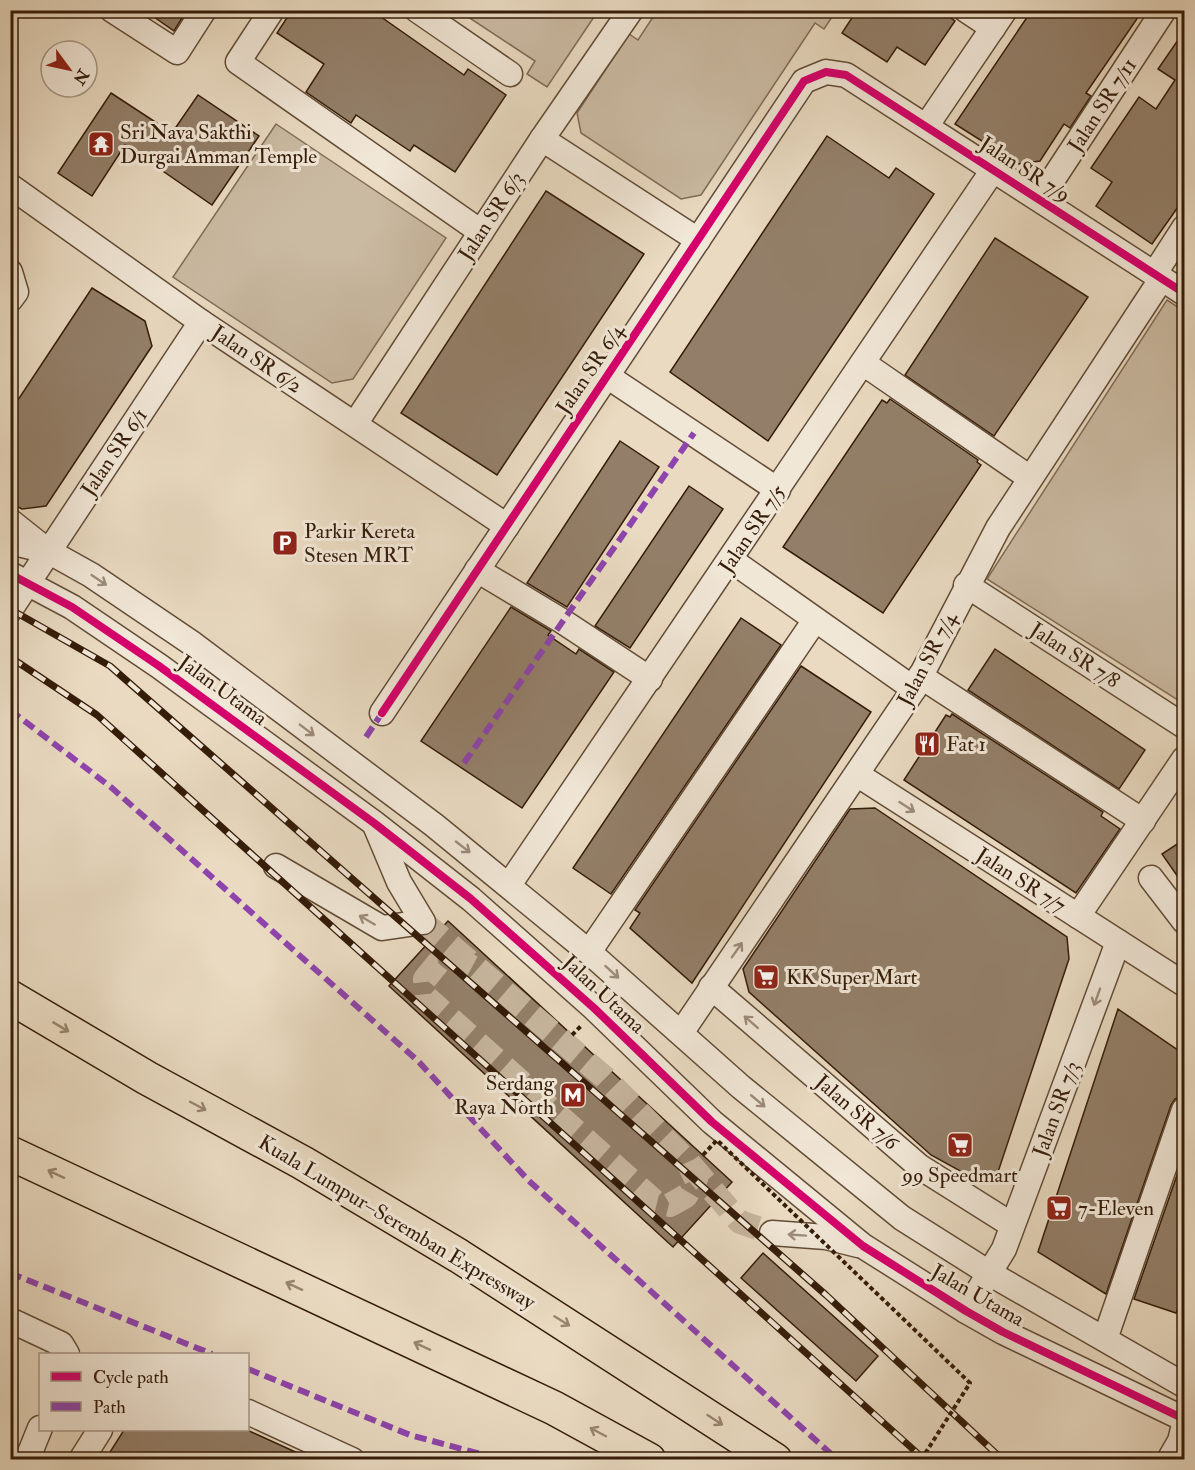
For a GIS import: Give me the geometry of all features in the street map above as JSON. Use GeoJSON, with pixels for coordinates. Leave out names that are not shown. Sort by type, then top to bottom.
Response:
{"type":"FeatureCollection","features":[{"type":"Feature","properties":{"kind":"highway","name":"Kuala Lumpur–Seremban Expressway"},"geometry":{"type":"LineString","coordinates":[[10,997],[147,1078],[303,1162],[459,1256],[775,1460]]}},
{"type":"Feature","properties":{"kind":"highway"},"geometry":{"type":"LineString","coordinates":[[10,1153],[554,1408],[649,1460]]}},
{"type":"Feature","properties":{"kind":"street"},"geometry":{"type":"LineString","coordinates":[[112,10],[177,52],[204,10]]}},
{"type":"Feature","properties":{"kind":"street"},"geometry":{"type":"LineString","coordinates":[[273,10],[237,62],[481,232]]}},
{"type":"Feature","properties":{"kind":"street"},"geometry":{"type":"LineString","coordinates":[[417,10],[510,74]]}},
{"type":"Feature","properties":{"kind":"street","name":"Jalan SR 6/3"},"geometry":{"type":"LineString","coordinates":[[355,424],[542,139],[631,10]]}},
{"type":"Feature","properties":{"kind":"street"},"geometry":{"type":"LineString","coordinates":[[927,125],[999,19],[966,10]]}},
{"type":"Feature","properties":{"kind":"street","name":"Jalan SR 7/11"},"geometry":{"type":"LineString","coordinates":[[1040,199],[1164,10]]}},
{"type":"Feature","properties":{"kind":"street","name":"Jalan SR 6/4"},"geometry":{"type":"LineString","coordinates":[[382,713],[804,81],[826,72],[846,75]]}},
{"type":"Feature","properties":{"kind":"street","name":"Jalan SR 7/9"},"geometry":{"type":"LineString","coordinates":[[846,75],[927,125],[1096,238],[1185,293]]}},
{"type":"Feature","properties":{"kind":"street"},"geometry":{"type":"LineString","coordinates":[[542,139],[698,240]]}},
{"type":"Feature","properties":{"kind":"street","name":"Jalan SR 7/5"},"geometry":{"type":"LineString","coordinates":[[509,885],[993,170]]}},
{"type":"Feature","properties":{"kind":"street","name":"Jalan SR 6/2"},"geometry":{"type":"LineString","coordinates":[[10,186],[201,322],[507,525]]}},
{"type":"Feature","properties":{"kind":"street","name":"Jalan SR 7/4"},"geometry":{"type":"LineString","coordinates":[[681,1034],[858,775],[917,682],[966,585],[1185,228]]}},
{"type":"Feature","properties":{"kind":"street"},"geometry":{"type":"LineString","coordinates":[[10,272],[16,292],[10,300]]}},
{"type":"Feature","properties":{"kind":"street","name":"Jalan SR 6/1"},"geometry":{"type":"LineString","coordinates":[[10,610],[19,578],[48,551],[201,322]]}},
{"type":"Feature","properties":{"kind":"street"},"geometry":{"type":"LineString","coordinates":[[863,363],[1030,478]]}},
{"type":"Feature","properties":{"kind":"street"},"geometry":{"type":"LineString","coordinates":[[607,376],[778,490]]}},
{"type":"Feature","properties":{"kind":"street"},"geometry":{"type":"LineString","coordinates":[[10,521],[48,551]]}},
{"type":"Feature","properties":{"kind":"street","name":"Jalan Utama"},"geometry":{"type":"LineString","coordinates":[[10,542],[48,551],[91,575],[193,644],[434,825],[590,952],[681,1034],[869,1193],[902,1218],[989,1273],[1185,1385]]}},
{"type":"Feature","properties":{"kind":"street"},"geometry":{"type":"LineString","coordinates":[[731,560],[815,620],[1143,821]]}},
{"type":"Feature","properties":{"kind":"street"},"geometry":{"type":"LineString","coordinates":[[477,570],[562,621],[650,679]]}},
{"type":"Feature","properties":{"kind":"street","name":"Jalan Utama"},"geometry":{"type":"LineString","coordinates":[[19,578],[72,607],[159,666],[374,823],[471,899],[594,1008],[712,1122],[863,1246],[966,1311],[1181,1438]]}},
{"type":"Feature","properties":{"kind":"street","name":"Jalan SR 7/8"},"geometry":{"type":"LineString","coordinates":[[966,585],[1185,726]]}},
{"type":"Feature","properties":{"kind":"street"},"geometry":{"type":"LineString","coordinates":[[590,952],[815,620]]}},
{"type":"Feature","properties":{"kind":"street"},"geometry":{"type":"LineString","coordinates":[[1078,916],[1185,759]]}},
{"type":"Feature","properties":{"kind":"street","name":"Jalan SR 7/7"},"geometry":{"type":"LineString","coordinates":[[858,775],[1185,984]]}},
{"type":"Feature","properties":{"kind":"street"},"geometry":{"type":"LineString","coordinates":[[276,866],[382,928],[423,922],[399,882],[374,823]]}},
{"type":"Feature","properties":{"kind":"street"},"geometry":{"type":"LineString","coordinates":[[1151,878],[1185,921]]}},
{"type":"Feature","properties":{"kind":"street","name":"Jalan SR 7/3"},"geometry":{"type":"LineString","coordinates":[[966,1311],[1004,1249],[1118,942]]}},
{"type":"Feature","properties":{"kind":"street","name":"Jalan SR 7/6"},"geometry":{"type":"LineString","coordinates":[[711,987],[920,1167],[1012,1225]]}},
{"type":"Feature","properties":{"kind":"street"},"geometry":{"type":"LineString","coordinates":[[1105,1339],[1185,1110]]}},
{"type":"Feature","properties":{"kind":"street"},"geometry":{"type":"LineString","coordinates":[[772,1233],[826,1237],[863,1246]]}},
{"type":"Feature","properties":{"kind":"street"},"geometry":{"type":"LineString","coordinates":[[10,1320],[62,1344],[66,1353]]}},
{"type":"Feature","properties":{"kind":"street"},"geometry":{"type":"LineString","coordinates":[[249,1413],[326,1454],[351,1460]]}},
{"type":"Feature","properties":{"kind":"street"},"geometry":{"type":"LineString","coordinates":[[27,1460],[39,1430]]}},
{"type":"Feature","properties":{"kind":"street"},"geometry":{"type":"LineString","coordinates":[[81,1460],[99,1431]]}},
{"type":"Feature","properties":{"kind":"path"},"geometry":{"type":"LineString","coordinates":[[572,1035],[584,1022]]}},
{"type":"Feature","properties":{"kind":"path"},"geometry":{"type":"LineString","coordinates":[[703,1155],[717,1140],[970,1383],[921,1460]]}},
{"type":"Feature","properties":{"kind":"shaded area"},"geometry":{"type":"Polygon","coordinates":[[[459,11],[598,11],[547,87],[527,74],[535,61],[459,11]]]}},
{"type":"Feature","properties":{"kind":"shaded area"},"geometry":{"type":"Polygon","coordinates":[[[657,11],[836,11],[824,29],[815,23],[701,195],[681,199],[581,133],[577,113],[629,34],[638,40],[657,11]]]}},
{"type":"Feature","properties":{"kind":"shaded area"},"geometry":{"type":"Polygon","coordinates":[[[276,124],[446,238],[353,379],[332,383],[173,277],[276,124]]]}},
{"type":"Feature","properties":{"kind":"shaded area"},"geometry":{"type":"Polygon","coordinates":[[[1167,300],[1184,311],[1184,704],[987,579],[1167,300]]]}},
{"type":"Feature","properties":{"kind":"building"},"geometry":{"type":"Polygon","coordinates":[[[144,10],[187,10],[174,31],[144,10]]]}},
{"type":"Feature","properties":{"kind":"building"},"geometry":{"type":"Polygon","coordinates":[[[292,10],[371,10],[464,75],[468,69],[506,95],[455,172],[414,145],[410,151],[356,115],[351,123],[306,92],[324,64],[277,33],[292,10]]]}},
{"type":"Feature","properties":{"kind":"building"},"geometry":{"type":"Polygon","coordinates":[[[857,10],[939,10],[955,21],[925,65],[897,47],[887,62],[842,33],[857,10]]]}},
{"type":"Feature","properties":{"kind":"building"},"geometry":{"type":"Polygon","coordinates":[[[1032,10],[1143,10],[1086,93],[1091,96],[1070,128],[1064,124],[1040,161],[1018,164],[955,124],[1032,10]]]}},
{"type":"Feature","properties":{"kind":"building"},"geometry":{"type":"Polygon","coordinates":[[[1185,30],[1185,197],[1152,244],[1096,206],[1112,182],[1091,168],[1139,97],[1156,109],[1175,80],[1158,69],[1185,30]]]}},
{"type":"Feature","properties":{"kind":"building"},"geometry":{"type":"Polygon","coordinates":[[[111,93],[172,133],[198,95],[259,136],[212,205],[125,145],[92,196],[58,173],[111,93]]]}},
{"type":"Feature","properties":{"kind":"building"},"geometry":{"type":"Polygon","coordinates":[[[827,136],[889,178],[896,168],[934,194],[768,441],[670,372],[827,136]]]}},
{"type":"Feature","properties":{"kind":"building"},"geometry":{"type":"Polygon","coordinates":[[[546,191],[644,254],[497,475],[401,413],[546,191]]]}},
{"type":"Feature","properties":{"kind":"building"},"geometry":{"type":"Polygon","coordinates":[[[995,238],[1088,297],[994,436],[905,375],[995,238]]]}},
{"type":"Feature","properties":{"kind":"building"},"geometry":{"type":"Polygon","coordinates":[[[92,288],[145,321],[152,346],[46,506],[22,509],[10,503],[10,412],[92,288]]]}},
{"type":"Feature","properties":{"kind":"building"},"geometry":{"type":"Polygon","coordinates":[[[890,399],[978,460],[977,462],[981,465],[883,613],[783,547],[882,400],[887,403],[890,399]]]}},
{"type":"Feature","properties":{"kind":"building"},"geometry":{"type":"Polygon","coordinates":[[[620,441],[659,467],[567,607],[527,583],[620,441]]]}},
{"type":"Feature","properties":{"kind":"building"},"geometry":{"type":"Polygon","coordinates":[[[689,486],[723,509],[630,648],[595,626],[689,486]]]}},
{"type":"Feature","properties":{"kind":"building"},"geometry":{"type":"Polygon","coordinates":[[[511,607],[551,631],[548,635],[576,654],[579,649],[614,672],[522,808],[421,741],[511,607]]]}},
{"type":"Feature","properties":{"kind":"building"},"geometry":{"type":"Polygon","coordinates":[[[741,618],[781,645],[611,894],[573,868],[741,618]]]}},
{"type":"Feature","properties":{"kind":"building"},"geometry":{"type":"Polygon","coordinates":[[[995,649],[1145,750],[1119,789],[968,690],[995,649]]]}},
{"type":"Feature","properties":{"kind":"building"},"geometry":{"type":"Polygon","coordinates":[[[801,666],[871,712],[692,983],[630,928],[640,913],[635,910],[801,666]]]}},
{"type":"Feature","properties":{"kind":"building"},"geometry":{"type":"Polygon","coordinates":[[[952,714],[1103,812],[1101,816],[1120,829],[1076,893],[904,780],[946,715],[950,717],[952,714]]]}},
{"type":"Feature","properties":{"kind":"building"},"geometry":{"type":"Polygon","coordinates":[[[875,808],[1067,937],[1069,959],[998,1172],[980,1182],[931,1155],[749,992],[743,969],[850,809],[875,808]]]}},
{"type":"Feature","properties":{"kind":"building"},"geometry":{"type":"Polygon","coordinates":[[[1185,839],[1185,887],[1162,854],[1185,839]]]}},
{"type":"Feature","properties":{"kind":"building","name":"Serdang Raya North"},"geometry":{"type":"Polygon","coordinates":[[[448,921],[732,1182],[673,1247],[389,986],[448,921]]]}},
{"type":"Feature","properties":{"kind":"building"},"geometry":{"type":"Polygon","coordinates":[[[1118,1009],[1185,1055],[1185,1096],[1175,1099],[1171,1105],[1106,1294],[1038,1252],[1118,1009]]]}},
{"type":"Feature","properties":{"kind":"building"},"geometry":{"type":"Polygon","coordinates":[[[1185,1152],[1185,1289],[1176,1313],[1134,1299],[1185,1152]]]}},
{"type":"Feature","properties":{"kind":"building"},"geometry":{"type":"Polygon","coordinates":[[[763,1253],[878,1356],[856,1381],[741,1278],[763,1253]]]}},
{"type":"Feature","properties":{"kind":"building"},"geometry":{"type":"Polygon","coordinates":[[[123,1431],[249,1431],[313,1460],[105,1460],[123,1431]]]}},
{"type":"Feature","properties":{"kind":"tunnel"},"geometry":{"type":"LineString","coordinates":[[423,922],[604,1077],[688,1162],[740,1222],[772,1233]]}},
{"type":"Feature","properties":{"kind":"tunnel"},"geometry":{"type":"LineString","coordinates":[[472,967],[457,959],[438,963],[425,979],[427,998],[654,1201],[670,1205],[686,1196],[696,1179],[688,1162]]}},
{"type":"Feature","properties":{"kind":"railway"},"geometry":{"type":"LineString","coordinates":[[10,609],[110,666],[826,1295],[1003,1460]]}},
{"type":"Feature","properties":{"kind":"railway"},"geometry":{"type":"LineString","coordinates":[[10,657],[97,715],[925,1460]]}},
{"type":"Feature","properties":{"kind":"marked path"},"geometry":{"type":"LineString","coordinates":[[464,763],[694,433]]}},
{"type":"Feature","properties":{"kind":"marked path"},"geometry":{"type":"LineString","coordinates":[[10,710],[112,788],[418,1061],[529,1181],[830,1453],[833,1460]]}},
{"type":"Feature","properties":{"kind":"marked path"},"geometry":{"type":"LineString","coordinates":[[366,737],[382,713]]}},
{"type":"Feature","properties":{"kind":"marked path"},"geometry":{"type":"LineString","coordinates":[[10,1273],[210,1353]]}},
{"type":"Feature","properties":{"kind":"marked path"},"geometry":{"type":"LineString","coordinates":[[249,1369],[410,1435],[503,1460]]}},
{"type":"Feature","properties":{"kind":"cycle path"},"geometry":{"type":"LineString","coordinates":[[382,713],[804,81],[826,72],[846,75],[1184,293]]}},
{"type":"Feature","properties":{"kind":"cycle path"},"geometry":{"type":"LineString","coordinates":[[10,574],[72,607],[159,666],[374,823],[471,899],[594,1008],[712,1122],[863,1246],[1003,1332],[1184,1419]]}},
{"type":"Feature","properties":{"kind":"place","name":"Sri Nava Sakthi Durgai Amman Temple"},"geometry":{"type":"Point","coordinates":[101,144]}},
{"type":"Feature","properties":{"kind":"place","name":"Parkir Kereta Stesen MRT"},"geometry":{"type":"Point","coordinates":[285,543]}},
{"type":"Feature","properties":{"kind":"place","name":"Fat 1"},"geometry":{"type":"Point","coordinates":[927,744]}},
{"type":"Feature","properties":{"kind":"place","name":"KK Super Mart"},"geometry":{"type":"Point","coordinates":[766,977]}},
{"type":"Feature","properties":{"kind":"place","name":"Serdang Raya North"},"geometry":{"type":"Point","coordinates":[573,1095]}},
{"type":"Feature","properties":{"kind":"place","name":"99 Speedmart"},"geometry":{"type":"Point","coordinates":[960,1145]}},
{"type":"Feature","properties":{"kind":"place","name":"7-Eleven"},"geometry":{"type":"Point","coordinates":[1059,1208]}}]}
